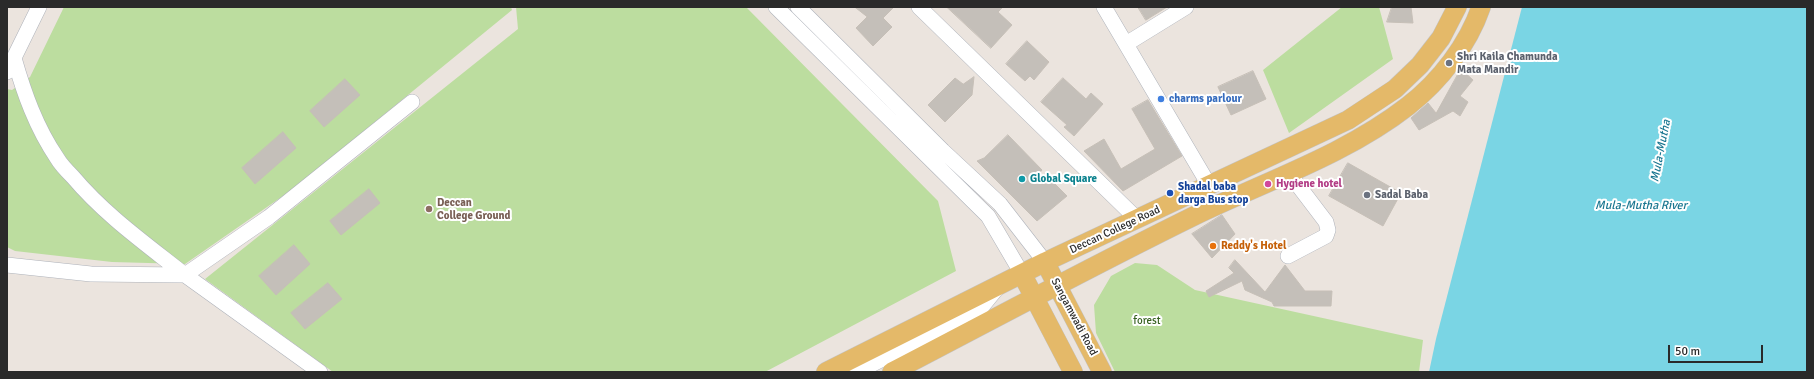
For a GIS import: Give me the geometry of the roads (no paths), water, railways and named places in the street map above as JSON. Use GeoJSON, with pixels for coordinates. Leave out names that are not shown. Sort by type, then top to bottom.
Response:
{"type":"FeatureCollection","features":[{"type":"Feature","properties":{"kind":"main road","name":"Deccan College Road"},"geometry":{"type":"LineString","coordinates":[[826,372],[1045,262],[1348,120],[1395,89],[1420,65],[1442,38],[1457,7]]}},
{"type":"Feature","properties":{"kind":"main road","name":"Deccan College Road"},"geometry":{"type":"LineString","coordinates":[[903,369],[1007,312],[1194,216],[1360,139],[1408,105],[1436,80],[1460,50],[1481,7]]}},
{"type":"Feature","properties":{"kind":"main road","name":"Sangamwadi Road"},"geometry":{"type":"LineString","coordinates":[[1045,262],[1102,372]]}},
{"type":"Feature","properties":{"kind":"main road"},"geometry":{"type":"LineString","coordinates":[[1022,274],[1073,372]]}},
{"type":"Feature","properties":{"kind":"street"},"geometry":{"type":"LineString","coordinates":[[7,72],[39,7]]}},
{"type":"Feature","properties":{"kind":"street"},"geometry":{"type":"LineString","coordinates":[[776,7],[988,216],[1022,274]]}},
{"type":"Feature","properties":{"kind":"street"},"geometry":{"type":"LineString","coordinates":[[798,7],[943,151],[1000,204],[1045,262]]}},
{"type":"Feature","properties":{"kind":"street"},"geometry":{"type":"LineString","coordinates":[[919,7],[1137,219]]}},
{"type":"Feature","properties":{"kind":"street"},"geometry":{"type":"LineString","coordinates":[[1104,7],[1209,186]]}},
{"type":"Feature","properties":{"kind":"street"},"geometry":{"type":"LineString","coordinates":[[1126,44],[1186,7]]}},
{"type":"Feature","properties":{"kind":"street"},"geometry":{"type":"LineString","coordinates":[[14,58],[22,87],[36,121],[57,159],[84,191],[117,221],[185,275],[318,371]]}},
{"type":"Feature","properties":{"kind":"street"},"geometry":{"type":"LineString","coordinates":[[7,265],[91,274],[185,275],[269,217],[412,102]]}},
{"type":"Feature","properties":{"kind":"street"},"geometry":{"type":"LineString","coordinates":[[1288,172],[1326,222],[1328,230],[1326,236],[1288,256]]}},
{"type":"Feature","properties":{"kind":"street"},"geometry":{"type":"LineString","coordinates":[[857,372],[980,309],[1000,285]]}},
{"type":"Feature","properties":{"kind":"street"},"geometry":{"type":"LineString","coordinates":[[980,309],[1007,312]]}},
{"type":"Feature","properties":{"kind":"water","name":"Mula-Mutha River"},"geometry":{"type":"Polygon","coordinates":[[[1522,7],[1807,7],[1807,372],[1429,372],[1436,339],[1522,7]]]}},
{"type":"Feature","properties":{"kind":"place","name":"Shri Kaila Chamunda Mata Mandir"},"geometry":{"type":"Point","coordinates":[1449,63]}},
{"type":"Feature","properties":{"kind":"place","name":"charms parlour"},"geometry":{"type":"Point","coordinates":[1161,99]}},
{"type":"Feature","properties":{"kind":"place","name":"Global Square"},"geometry":{"type":"Point","coordinates":[1022,179]}},
{"type":"Feature","properties":{"kind":"place","name":"Hygiene hotel"},"geometry":{"type":"Point","coordinates":[1268,184]}},
{"type":"Feature","properties":{"kind":"place","name":"Shadal baba darga Bus stop"},"geometry":{"type":"Point","coordinates":[1170,193]}},
{"type":"Feature","properties":{"kind":"place","name":"Sadal Baba"},"geometry":{"type":"Point","coordinates":[1367,195]}},
{"type":"Feature","properties":{"kind":"place","name":"Deccan College Ground"},"geometry":{"type":"Point","coordinates":[429,209]}},
{"type":"Feature","properties":{"kind":"place","name":"Reddy's Hotel"},"geometry":{"type":"Point","coordinates":[1213,246]}},
{"type":"Feature","properties":{"kind":"water label","name":"Mula-Mutha"},"geometry":{"type":"Point","coordinates":[1661,151]}},
{"type":"Feature","properties":{"kind":"park label","name":"forest"},"geometry":{"type":"Point","coordinates":[1147,321]}}]}
